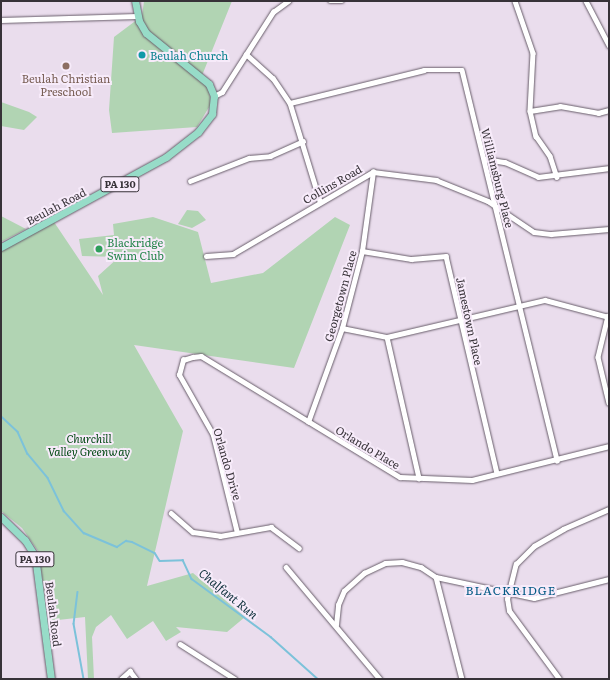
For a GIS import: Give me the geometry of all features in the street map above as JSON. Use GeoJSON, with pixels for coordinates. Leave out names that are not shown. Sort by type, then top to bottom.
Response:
{"type":"FeatureCollection","features":[{"type":"Feature","properties":{"kind":"main road"},"geometry":{"type":"LineString","coordinates":[[136,2],[137,16],[150,36],[203,77],[214,96]]}},
{"type":"Feature","properties":{"kind":"main road","name":"Beulah Road"},"geometry":{"type":"LineString","coordinates":[[1,247],[166,157],[208,120],[214,96]]}},
{"type":"Feature","properties":{"kind":"main road","name":"Beulah Road"},"geometry":{"type":"LineString","coordinates":[[1,517],[25,540],[35,556],[51,679]]}},
{"type":"Feature","properties":{"kind":"street"},"geometry":{"type":"LineString","coordinates":[[214,96],[222,92],[273,12],[288,1]]}},
{"type":"Feature","properties":{"kind":"street"},"geometry":{"type":"LineString","coordinates":[[330,1],[342,1]]}},
{"type":"Feature","properties":{"kind":"street"},"geometry":{"type":"LineString","coordinates":[[515,1],[533,53],[530,111],[536,136],[550,156],[558,177]]}},
{"type":"Feature","properties":{"kind":"street"},"geometry":{"type":"LineString","coordinates":[[586,1],[609,45]]}},
{"type":"Feature","properties":{"kind":"street"},"geometry":{"type":"LineString","coordinates":[[1,20],[137,16]]}},
{"type":"Feature","properties":{"kind":"street"},"geometry":{"type":"LineString","coordinates":[[246,54],[273,78],[290,103],[320,201]]}},
{"type":"Feature","properties":{"kind":"street","name":"Williamsburg Place"},"geometry":{"type":"LineString","coordinates":[[290,103],[424,70],[462,70],[497,208],[518,305],[557,461]]}},
{"type":"Feature","properties":{"kind":"street"},"geometry":{"type":"LineString","coordinates":[[530,111],[560,106],[598,113],[609,110]]}},
{"type":"Feature","properties":{"kind":"street"},"geometry":{"type":"LineString","coordinates":[[190,181],[250,158],[270,156],[303,142]]}},
{"type":"Feature","properties":{"kind":"street"},"geometry":{"type":"LineString","coordinates":[[484,159],[505,162],[538,177],[558,177],[609,168]]}},
{"type":"Feature","properties":{"kind":"street","name":"Collins Road"},"geometry":{"type":"LineString","coordinates":[[206,256],[233,254],[320,201],[374,172],[436,180],[497,208],[534,232],[551,234],[609,229]]}},
{"type":"Feature","properties":{"kind":"street","name":"Georgetown Place"},"geometry":{"type":"LineString","coordinates":[[308,422],[342,328],[362,251],[374,172]]}},
{"type":"Feature","properties":{"kind":"street","name":"Jamestown Place"},"geometry":{"type":"LineString","coordinates":[[362,251],[411,259],[446,256],[497,473]]}},
{"type":"Feature","properties":{"kind":"street"},"geometry":{"type":"LineString","coordinates":[[342,328],[387,337],[518,305],[545,300],[608,316],[598,357],[609,403]]}},
{"type":"Feature","properties":{"kind":"street"},"geometry":{"type":"LineString","coordinates":[[387,337],[419,478]]}},
{"type":"Feature","properties":{"kind":"street","name":"Orlando Place"},"geometry":{"type":"LineString","coordinates":[[183,360],[201,356],[382,469],[400,477],[472,480],[497,473],[557,461],[609,446]]}},
{"type":"Feature","properties":{"kind":"street","name":"Orlando Drive"},"geometry":{"type":"LineString","coordinates":[[183,360],[179,374],[213,435],[237,533]]}},
{"type":"Feature","properties":{"kind":"street"},"geometry":{"type":"LineString","coordinates":[[559,679],[509,611],[508,591],[516,564],[523,555],[581,518],[609,509]]}},
{"type":"Feature","properties":{"kind":"street"},"geometry":{"type":"LineString","coordinates":[[171,513],[193,532],[220,536],[271,527],[299,548]]}},
{"type":"Feature","properties":{"kind":"street"},"geometry":{"type":"LineString","coordinates":[[336,626],[338,605],[344,591],[364,573],[385,563],[402,562],[421,567],[436,577],[508,591],[534,598],[609,579]]}},
{"type":"Feature","properties":{"kind":"street"},"geometry":{"type":"LineString","coordinates":[[286,567],[380,679]]}},
{"type":"Feature","properties":{"kind":"street"},"geometry":{"type":"LineString","coordinates":[[436,577],[462,679]]}},
{"type":"Feature","properties":{"kind":"street"},"geometry":{"type":"LineString","coordinates":[[180,644],[235,679]]}},
{"type":"Feature","properties":{"kind":"street"},"geometry":{"type":"LineString","coordinates":[[121,679],[130,671],[136,679]]}},
{"type":"Feature","properties":{"kind":"green space"},"geometry":{"type":"Polygon","coordinates":[[[144,1],[232,1],[201,78],[209,91],[211,104],[197,127],[112,133],[109,110],[114,37],[142,16],[144,1]]]}},
{"type":"Feature","properties":{"kind":"green space"},"geometry":{"type":"Polygon","coordinates":[[[1,102],[29,112],[37,117],[24,130],[1,126],[1,102]]]}},
{"type":"Feature","properties":{"kind":"green space"},"geometry":{"type":"Polygon","coordinates":[[[187,210],[198,211],[206,220],[192,228],[178,224],[187,210]]]}},
{"type":"Feature","properties":{"kind":"green space"},"geometry":{"type":"Polygon","coordinates":[[[1,216],[26,229],[1,242],[1,216]]]}},
{"type":"Feature","properties":{"kind":"green space","name":"Churchill Valley Greenway"},"geometry":{"type":"Polygon","coordinates":[[[153,217],[198,232],[211,283],[263,273],[335,217],[350,225],[294,368],[134,345],[183,431],[147,586],[193,573],[245,617],[227,632],[176,627],[181,632],[166,641],[153,621],[127,639],[111,615],[96,627],[92,637],[94,679],[88,679],[85,617],[49,621],[38,551],[22,528],[1,511],[1,251],[54,222],[103,295],[98,276],[119,257],[82,256],[79,239],[114,235],[113,224],[153,217]]]}},
{"type":"Feature","properties":{"kind":"waterway","name":"Chalfant Run"},"geometry":{"type":"LineString","coordinates":[[1,416],[18,432],[28,454],[48,478],[64,511],[84,533],[117,547],[126,541],[132,542],[155,553],[160,561],[183,560],[192,579],[271,637],[318,679]]}},
{"type":"Feature","properties":{"kind":"waterway"},"geometry":{"type":"LineString","coordinates":[[78,592],[74,624],[84,679]]}},
{"type":"Feature","properties":{"kind":"place","name":"Beulah Church"},"geometry":{"type":"Point","coordinates":[142,55]}},
{"type":"Feature","properties":{"kind":"place","name":"Beulah Christian Preschool"},"geometry":{"type":"Point","coordinates":[66,66]}},
{"type":"Feature","properties":{"kind":"place","name":"Blackridge Swim Club"},"geometry":{"type":"Point","coordinates":[99,249]}},
{"type":"Feature","properties":{"kind":"district","name":"BLACKRIDGE"},"geometry":{"type":"Point","coordinates":[511,591]}}]}
